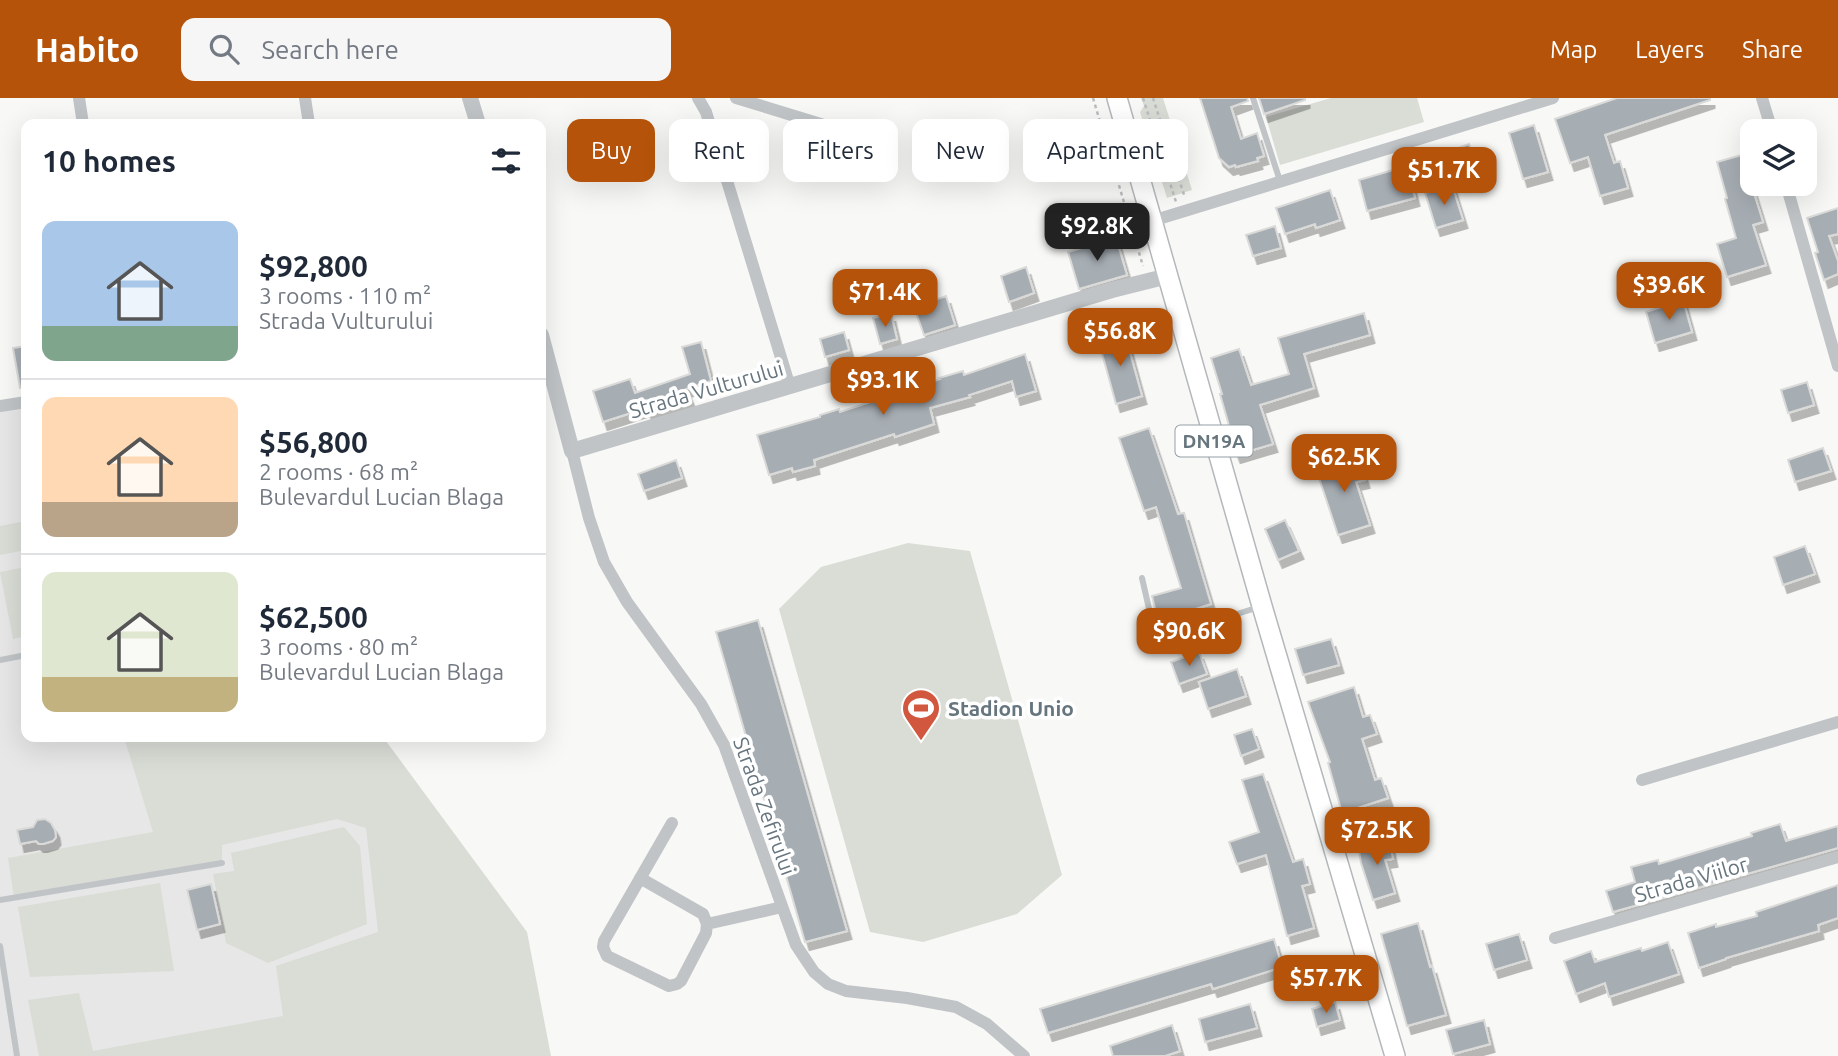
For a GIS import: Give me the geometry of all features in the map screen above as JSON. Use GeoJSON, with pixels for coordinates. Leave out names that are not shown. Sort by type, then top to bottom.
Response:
{"type":"FeatureCollection","features":[{"type":"Feature","properties":{"kind":"main road","name":"DN19A"},"geometry":{"type":"LineString","coordinates":[[1117,98],[1262,606],[1395,1056]]}},
{"type":"Feature","properties":{"kind":"street"},"geometry":{"type":"LineString","coordinates":[[79,98],[82,119]]}},
{"type":"Feature","properties":{"kind":"street"},"geometry":{"type":"LineString","coordinates":[[305,98],[308,119]]}},
{"type":"Feature","properties":{"kind":"street"},"geometry":{"type":"LineString","coordinates":[[470,98],[476,119]]}},
{"type":"Feature","properties":{"kind":"street"},"geometry":{"type":"LineString","coordinates":[[698,98],[706,112],[790,387]]}},
{"type":"Feature","properties":{"kind":"street"},"geometry":{"type":"LineString","coordinates":[[736,98],[804,119]]}},
{"type":"Feature","properties":{"kind":"street"},"geometry":{"type":"LineString","coordinates":[[1152,221],[1551,98]]}},
{"type":"Feature","properties":{"kind":"street"},"geometry":{"type":"LineString","coordinates":[[1762,98],[1768,119]]}},
{"type":"Feature","properties":{"kind":"street"},"geometry":{"type":"LineString","coordinates":[[1789,196],[1838,366]]}},
{"type":"Feature","properties":{"kind":"street","name":"Strada Vulturului"},"geometry":{"type":"LineString","coordinates":[[572,451],[1112,290],[1168,276]]}},
{"type":"Feature","properties":{"kind":"street"},"geometry":{"type":"LineString","coordinates":[[546,354],[572,451]]}},
{"type":"Feature","properties":{"kind":"street"},"geometry":{"type":"LineString","coordinates":[[0,406],[21,403]]}},
{"type":"Feature","properties":{"kind":"street","name":"Strada Zefirului"},"geometry":{"type":"LineString","coordinates":[[572,451],[589,518],[604,562],[627,602],[701,704],[724,745],[796,945],[814,972],[828,984],[846,991],[956,1007],[987,1024],[1022,1055]]}},
{"type":"Feature","properties":{"kind":"street"},"geometry":{"type":"LineString","coordinates":[[1642,780],[1838,722]]}},
{"type":"Feature","properties":{"kind":"street"},"geometry":{"type":"LineString","coordinates":[[640,878],[703,914],[707,924],[706,933],[677,985],[669,986],[607,956],[603,947],[604,941],[640,878],[673,823]]}},
{"type":"Feature","properties":{"kind":"street","name":"Strada Viilor"},"geometry":{"type":"LineString","coordinates":[[1555,938],[1838,857]]}},
{"type":"Feature","properties":{"kind":"street"},"geometry":{"type":"LineString","coordinates":[[707,924],[782,907]]}},
{"type":"Feature","properties":{"kind":"lane"},"geometry":{"type":"LineString","coordinates":[[1253,98],[1280,181]]}},
{"type":"Feature","properties":{"kind":"lane"},"geometry":{"type":"LineString","coordinates":[[1142,578],[1153,626],[1166,635],[1262,606]]}},
{"type":"Feature","properties":{"kind":"lane"},"geometry":{"type":"LineString","coordinates":[[0,660],[21,656]]}},
{"type":"Feature","properties":{"kind":"lane"},"geometry":{"type":"LineString","coordinates":[[0,900],[222,863]]}},
{"type":"Feature","properties":{"kind":"lane"},"geometry":{"type":"LineString","coordinates":[[0,946],[17,1056]]}},
{"type":"Feature","properties":{"kind":"path"},"geometry":{"type":"LineString","coordinates":[[1093,98],[1143,267]]}},
{"type":"Feature","properties":{"kind":"path"},"geometry":{"type":"LineString","coordinates":[[1143,98],[1184,212]]}},
{"type":"Feature","properties":{"kind":"path"},"geometry":{"type":"LineString","coordinates":[[1153,98],[1184,212]]}},
{"type":"Feature","properties":{"kind":"shaded area"},"geometry":{"type":"Polygon","coordinates":[[[1141,98],[1163,98],[1170,119],[1142,119],[1140,112],[1144,106],[1141,98]]]}},
{"type":"Feature","properties":{"kind":"shaded area"},"geometry":{"type":"Polygon","coordinates":[[[1331,98],[1417,98],[1424,122],[1280,165],[1266,117],[1331,98]]]}},
{"type":"Feature","properties":{"kind":"shaded area"},"geometry":{"type":"Polygon","coordinates":[[[1188,177],[1192,190],[1167,198],[1162,182],[1188,182],[1188,177]]]}},
{"type":"Feature","properties":{"kind":"shaded area"},"geometry":{"type":"Polygon","coordinates":[[[21,404],[21,742],[386,742],[551,1056],[0,1056],[0,406],[21,404]]]}},
{"type":"Feature","properties":{"kind":"shaded area"},"geometry":{"type":"Polygon","coordinates":[[[21,522],[21,551],[0,555],[0,526],[21,522]]]}},
{"type":"Feature","properties":{"kind":"shaded area","name":"Stadion Unio"},"geometry":{"type":"Polygon","coordinates":[[[908,543],[970,551],[1062,875],[1017,914],[923,942],[870,932],[779,609],[821,567],[908,543]]]}},
{"type":"Feature","properties":{"kind":"shaded area"},"geometry":{"type":"Polygon","coordinates":[[[21,568],[21,637],[13,639],[0,572],[21,568]]]}},
{"type":"Feature","properties":{"kind":"shaded area"},"geometry":{"type":"Polygon","coordinates":[[[126,742],[387,742],[527,932],[551,1056],[39,1056],[28,1000],[79,993],[93,1051],[283,1016],[276,966],[378,932],[366,828],[337,819],[222,845],[222,863],[14,897],[8,858],[153,832],[126,742]]]}},
{"type":"Feature","properties":{"kind":"shaded area"},"geometry":{"type":"Polygon","coordinates":[[[344,827],[360,846],[367,924],[268,963],[226,943],[213,874],[234,871],[231,853],[344,827]]]}},
{"type":"Feature","properties":{"kind":"shaded area"},"geometry":{"type":"Polygon","coordinates":[[[160,883],[174,971],[30,977],[18,907],[160,883]]]}},
{"type":"Feature","properties":{"kind":"building"},"geometry":{"type":"Polygon","coordinates":[[[1200,98],[1247,98],[1248,101],[1231,107],[1241,139],[1257,133],[1264,156],[1257,158],[1258,161],[1236,167],[1229,167],[1219,158],[1200,98]]]}},
{"type":"Feature","properties":{"kind":"building"},"geometry":{"type":"Polygon","coordinates":[[[1259,98],[1305,98],[1305,100],[1264,114],[1259,98]]]}},
{"type":"Feature","properties":{"kind":"building"},"geometry":{"type":"Polygon","coordinates":[[[1617,98],[1710,100],[1605,135],[1614,163],[1620,161],[1628,188],[1600,196],[1588,157],[1570,163],[1555,119],[1617,98]]]}},
{"type":"Feature","properties":{"kind":"building"},"geometry":{"type":"Polygon","coordinates":[[[1534,125],[1548,172],[1523,179],[1509,133],[1534,125]]]}},
{"type":"Feature","properties":{"kind":"building"},"geometry":{"type":"Polygon","coordinates":[[[1469,144],[1478,170],[1454,179],[1445,153],[1469,144]]]}},
{"type":"Feature","properties":{"kind":"building"},"geometry":{"type":"Polygon","coordinates":[[[1740,155],[1740,196],[1755,196],[1763,222],[1753,225],[1766,265],[1727,277],[1717,244],[1736,238],[1717,162],[1740,155]]]}},
{"type":"Feature","properties":{"kind":"building"},"geometry":{"type":"Polygon","coordinates":[[[1407,166],[1415,198],[1367,211],[1359,180],[1407,166]]]}},
{"type":"Feature","properties":{"kind":"building"},"geometry":{"type":"Polygon","coordinates":[[[1452,185],[1463,220],[1436,228],[1425,193],[1452,185]]]}},
{"type":"Feature","properties":{"kind":"building"},"geometry":{"type":"Polygon","coordinates":[[[1330,190],[1340,220],[1316,228],[1315,224],[1285,234],[1276,208],[1330,190]]]}},
{"type":"Feature","properties":{"kind":"building"},"geometry":{"type":"Polygon","coordinates":[[[1838,208],[1838,234],[1829,236],[1838,261],[1838,274],[1824,280],[1807,218],[1838,208]]]}},
{"type":"Feature","properties":{"kind":"building"},"geometry":{"type":"Polygon","coordinates":[[[1275,226],[1281,248],[1253,256],[1246,235],[1275,226]]]}},
{"type":"Feature","properties":{"kind":"building"},"geometry":{"type":"Polygon","coordinates":[[[1116,238],[1127,275],[1079,289],[1068,252],[1116,238]]]}},
{"type":"Feature","properties":{"kind":"building"},"geometry":{"type":"Polygon","coordinates":[[[1026,267],[1034,293],[1009,302],[1001,276],[1026,267]]]}},
{"type":"Feature","properties":{"kind":"building"},"geometry":{"type":"Polygon","coordinates":[[[946,296],[955,325],[924,335],[914,307],[946,296]]]}},
{"type":"Feature","properties":{"kind":"building"},"geometry":{"type":"Polygon","coordinates":[[[1683,300],[1692,332],[1655,343],[1646,312],[1683,300]]]}},
{"type":"Feature","properties":{"kind":"building"},"geometry":{"type":"Polygon","coordinates":[[[1364,313],[1370,335],[1304,354],[1314,388],[1260,405],[1273,444],[1236,455],[1227,430],[1230,429],[1211,358],[1239,349],[1251,385],[1289,374],[1278,338],[1364,313]]]}},
{"type":"Feature","properties":{"kind":"building"},"geometry":{"type":"Polygon","coordinates":[[[891,314],[897,339],[880,344],[873,318],[891,314]]]}},
{"type":"Feature","properties":{"kind":"building"},"geometry":{"type":"Polygon","coordinates":[[[1124,331],[1142,396],[1116,404],[1098,339],[1124,331]]]}},
{"type":"Feature","properties":{"kind":"building"},"geometry":{"type":"Polygon","coordinates":[[[844,332],[849,350],[825,357],[820,339],[844,332]]]}},
{"type":"Feature","properties":{"kind":"building"},"geometry":{"type":"Polygon","coordinates":[[[701,342],[711,381],[686,389],[690,399],[648,414],[646,408],[603,422],[593,391],[630,379],[635,393],[690,374],[682,347],[701,342]]]}},
{"type":"Feature","properties":{"kind":"building"},"geometry":{"type":"Polygon","coordinates":[[[21,347],[21,388],[20,388],[13,348],[21,347]]]}},
{"type":"Feature","properties":{"kind":"building"},"geometry":{"type":"Polygon","coordinates":[[[1025,354],[1036,391],[1016,397],[1012,381],[930,408],[934,424],[814,460],[815,466],[793,472],[792,468],[769,475],[757,435],[839,409],[840,412],[963,371],[964,375],[1025,354]]]}},
{"type":"Feature","properties":{"kind":"building"},"geometry":{"type":"Polygon","coordinates":[[[1807,382],[1814,405],[1788,413],[1781,390],[1807,382]]]}},
{"type":"Feature","properties":{"kind":"building"},"geometry":{"type":"Polygon","coordinates":[[[1149,428],[1178,514],[1184,513],[1211,604],[1158,621],[1152,596],[1181,588],[1156,507],[1144,511],[1119,438],[1149,428]]]}},
{"type":"Feature","properties":{"kind":"building"},"geometry":{"type":"Polygon","coordinates":[[[1823,448],[1831,471],[1795,482],[1788,460],[1823,448]]]}},
{"type":"Feature","properties":{"kind":"building"},"geometry":{"type":"Polygon","coordinates":[[[1358,455],[1365,480],[1356,482],[1370,525],[1338,535],[1316,469],[1358,455]]]}},
{"type":"Feature","properties":{"kind":"building"},"geometry":{"type":"Polygon","coordinates":[[[676,460],[682,478],[644,491],[638,474],[676,460]]]}},
{"type":"Feature","properties":{"kind":"building"},"geometry":{"type":"Polygon","coordinates":[[[1285,520],[1299,551],[1278,560],[1265,529],[1285,520]]]}},
{"type":"Feature","properties":{"kind":"building"},"geometry":{"type":"Polygon","coordinates":[[[1805,546],[1815,574],[1783,585],[1774,557],[1805,546]]]}},
{"type":"Feature","properties":{"kind":"building"},"geometry":{"type":"Polygon","coordinates":[[[758,620],[847,931],[805,942],[716,632],[758,620]]]}},
{"type":"Feature","properties":{"kind":"building"},"geometry":{"type":"Polygon","coordinates":[[[1331,639],[1339,665],[1303,675],[1295,649],[1331,639]]]}},
{"type":"Feature","properties":{"kind":"building"},"geometry":{"type":"Polygon","coordinates":[[[1199,652],[1207,674],[1179,684],[1171,662],[1199,652]]]}},
{"type":"Feature","properties":{"kind":"building"},"geometry":{"type":"Polygon","coordinates":[[[1237,669],[1246,696],[1208,709],[1199,682],[1237,669]]]}},
{"type":"Feature","properties":{"kind":"building"},"geometry":{"type":"Polygon","coordinates":[[[1354,687],[1363,717],[1370,715],[1377,734],[1362,739],[1375,780],[1381,778],[1388,798],[1342,813],[1328,763],[1330,762],[1308,702],[1354,687]]]}},
{"type":"Feature","properties":{"kind":"building"},"geometry":{"type":"Polygon","coordinates":[[[1252,729],[1259,749],[1241,756],[1234,735],[1252,729]]]}},
{"type":"Feature","properties":{"kind":"building"},"geometry":{"type":"Polygon","coordinates":[[[1263,774],[1293,862],[1303,859],[1310,884],[1302,886],[1314,928],[1287,936],[1266,855],[1237,864],[1229,842],[1259,832],[1242,780],[1263,774]]]}},
{"type":"Feature","properties":{"kind":"building"},"geometry":{"type":"Polygon","coordinates":[[[45,819],[55,830],[56,837],[53,841],[20,844],[17,830],[33,827],[37,820],[45,819]]]}},
{"type":"Feature","properties":{"kind":"building"},"geometry":{"type":"Polygon","coordinates":[[[1780,824],[1786,841],[1838,826],[1838,848],[1613,912],[1606,891],[1635,882],[1631,867],[1658,860],[1659,864],[1752,836],[1751,833],[1780,824]]]}},
{"type":"Feature","properties":{"kind":"building"},"geometry":{"type":"Polygon","coordinates":[[[1389,839],[1393,859],[1385,860],[1395,893],[1373,900],[1358,845],[1389,839]]]}},
{"type":"Feature","properties":{"kind":"building"},"geometry":{"type":"Polygon","coordinates":[[[211,884],[220,924],[197,930],[187,890],[211,884]]]}},
{"type":"Feature","properties":{"kind":"building"},"geometry":{"type":"Polygon","coordinates":[[[1838,885],[1838,918],[1818,925],[1819,931],[1699,968],[1688,933],[1757,916],[1756,912],[1838,885]]]}},
{"type":"Feature","properties":{"kind":"building"},"geometry":{"type":"Polygon","coordinates":[[[1418,923],[1446,1015],[1407,1026],[1381,934],[1418,923]]]}},
{"type":"Feature","properties":{"kind":"building"},"geometry":{"type":"Polygon","coordinates":[[[1519,934],[1527,960],[1494,970],[1486,944],[1519,934]]]}},
{"type":"Feature","properties":{"kind":"building"},"geometry":{"type":"Polygon","coordinates":[[[1274,939],[1282,967],[1213,989],[1211,984],[1048,1033],[1040,1009],[1274,939]]]}},
{"type":"Feature","properties":{"kind":"building"},"geometry":{"type":"Polygon","coordinates":[[[1668,942],[1679,974],[1609,997],[1605,983],[1576,994],[1564,961],[1591,951],[1595,962],[1668,942]]]}},
{"type":"Feature","properties":{"kind":"building"},"geometry":{"type":"Polygon","coordinates":[[[1335,1002],[1340,1020],[1317,1027],[1312,1009],[1335,1002]]]}},
{"type":"Feature","properties":{"kind":"building"},"geometry":{"type":"Polygon","coordinates":[[[1250,1004],[1257,1028],[1205,1042],[1199,1019],[1250,1004]]]}},
{"type":"Feature","properties":{"kind":"building"},"geometry":{"type":"Polygon","coordinates":[[[1484,1020],[1490,1044],[1453,1054],[1446,1030],[1484,1020]]]}},
{"type":"Feature","properties":{"kind":"building"},"geometry":{"type":"Polygon","coordinates":[[[1172,1025],[1180,1051],[1165,1056],[1113,1056],[1110,1046],[1172,1025]]]}},
{"type":"Feature","properties":{"kind":"place","name":"Stadion Unio"},"geometry":{"type":"Point","coordinates":[921,742]}}]}
